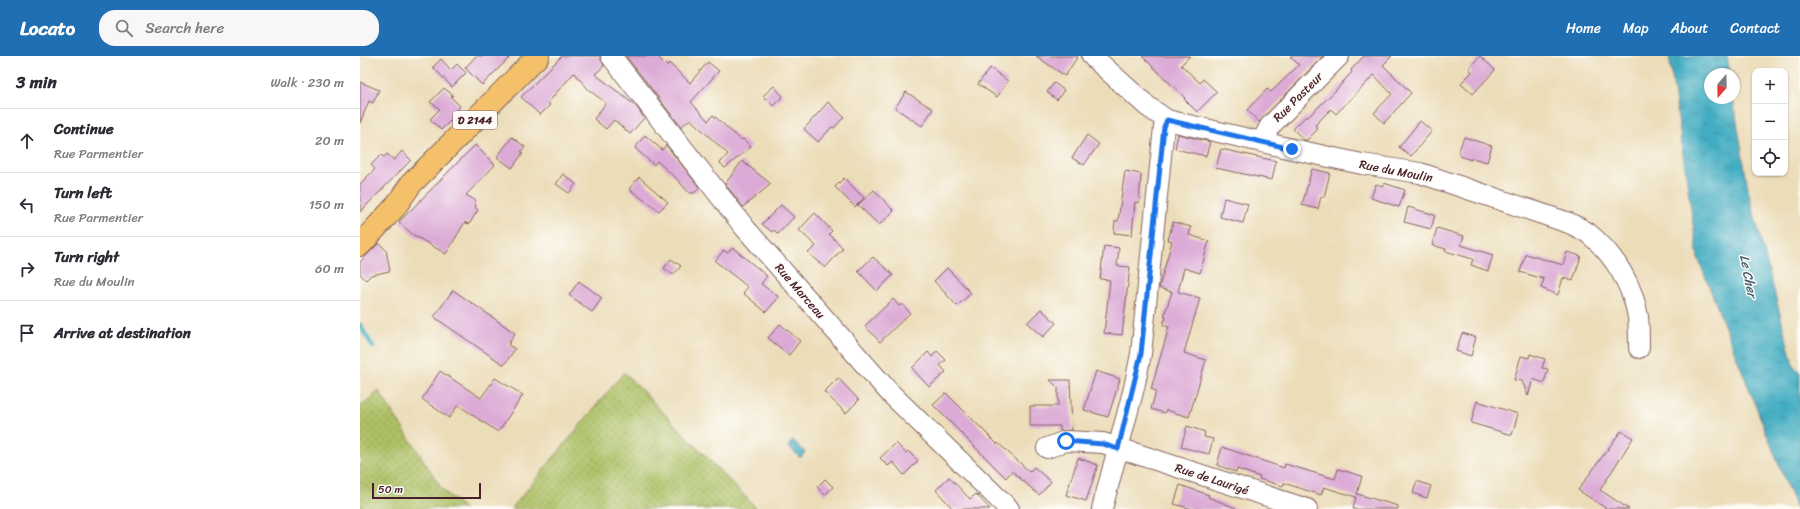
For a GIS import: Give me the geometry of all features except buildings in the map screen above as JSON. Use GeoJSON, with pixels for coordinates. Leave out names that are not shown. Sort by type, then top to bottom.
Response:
{"type":"FeatureCollection","features":[{"type":"Feature","properties":{"kind":"main road","name":"D 2144"},"geometry":{"type":"LineString","coordinates":[[360,229],[388,201],[411,184],[538,56]]}},
{"type":"Feature","properties":{"kind":"main road","name":"D 2144"},"geometry":{"type":"LineString","coordinates":[[360,246],[395,207],[411,184]]}},
{"type":"Feature","properties":{"kind":"street","name":"Rue Marceau"},"geometry":{"type":"LineString","coordinates":[[611,56],[745,228],[889,392],[1009,509]]}},
{"type":"Feature","properties":{"kind":"street","name":"Rue du Moulin"},"geometry":{"type":"LineString","coordinates":[[1092,56],[1147,106],[1167,120],[1362,164],[1420,173],[1569,222],[1587,232],[1602,246],[1620,269],[1632,294],[1638,317],[1639,348]]}},
{"type":"Feature","properties":{"kind":"street","name":"Rue Pasteur"},"geometry":{"type":"LineString","coordinates":[[1262,141],[1270,126],[1339,56]]}},
{"type":"Feature","properties":{"kind":"street"},"geometry":{"type":"LineString","coordinates":[[1102,509],[1141,354],[1164,127],[1167,120]]}},
{"type":"Feature","properties":{"kind":"street","name":"Rue de Laurigé"},"geometry":{"type":"LineString","coordinates":[[1047,448],[1066,441],[1103,444],[1307,509]]}},
{"type":"Feature","properties":{"kind":"green space"},"geometry":{"type":"Polygon","coordinates":[[[624,372],[757,509],[511,509],[624,372]]]}},
{"type":"Feature","properties":{"kind":"green space"},"geometry":{"type":"Polygon","coordinates":[[[379,391],[442,489],[465,509],[360,509],[360,406],[379,391]]]}},
{"type":"Feature","properties":{"kind":"water","name":"Le Cher"},"geometry":{"type":"Polygon","coordinates":[[[1669,56],[1727,56],[1729,68],[1704,68],[1704,104],[1734,104],[1749,194],[1793,364],[1800,374],[1800,509],[1796,509],[1698,258],[1669,56]]]}},
{"type":"Feature","properties":{"kind":"water"},"geometry":{"type":"Polygon","coordinates":[[[793,440],[805,452],[800,458],[788,446],[793,440]]]}},
{"type":"Feature","properties":{"kind":"waterway"},"geometry":{"type":"LineString","coordinates":[[360,325],[373,347]]}},
{"type":"Feature","properties":{"kind":"route"},"geometry":{"type":"LineString","coordinates":[[1066,441],[1103,444],[1118,449],[1141,354],[1164,127],[1167,120],[1292,149]]}}]}
